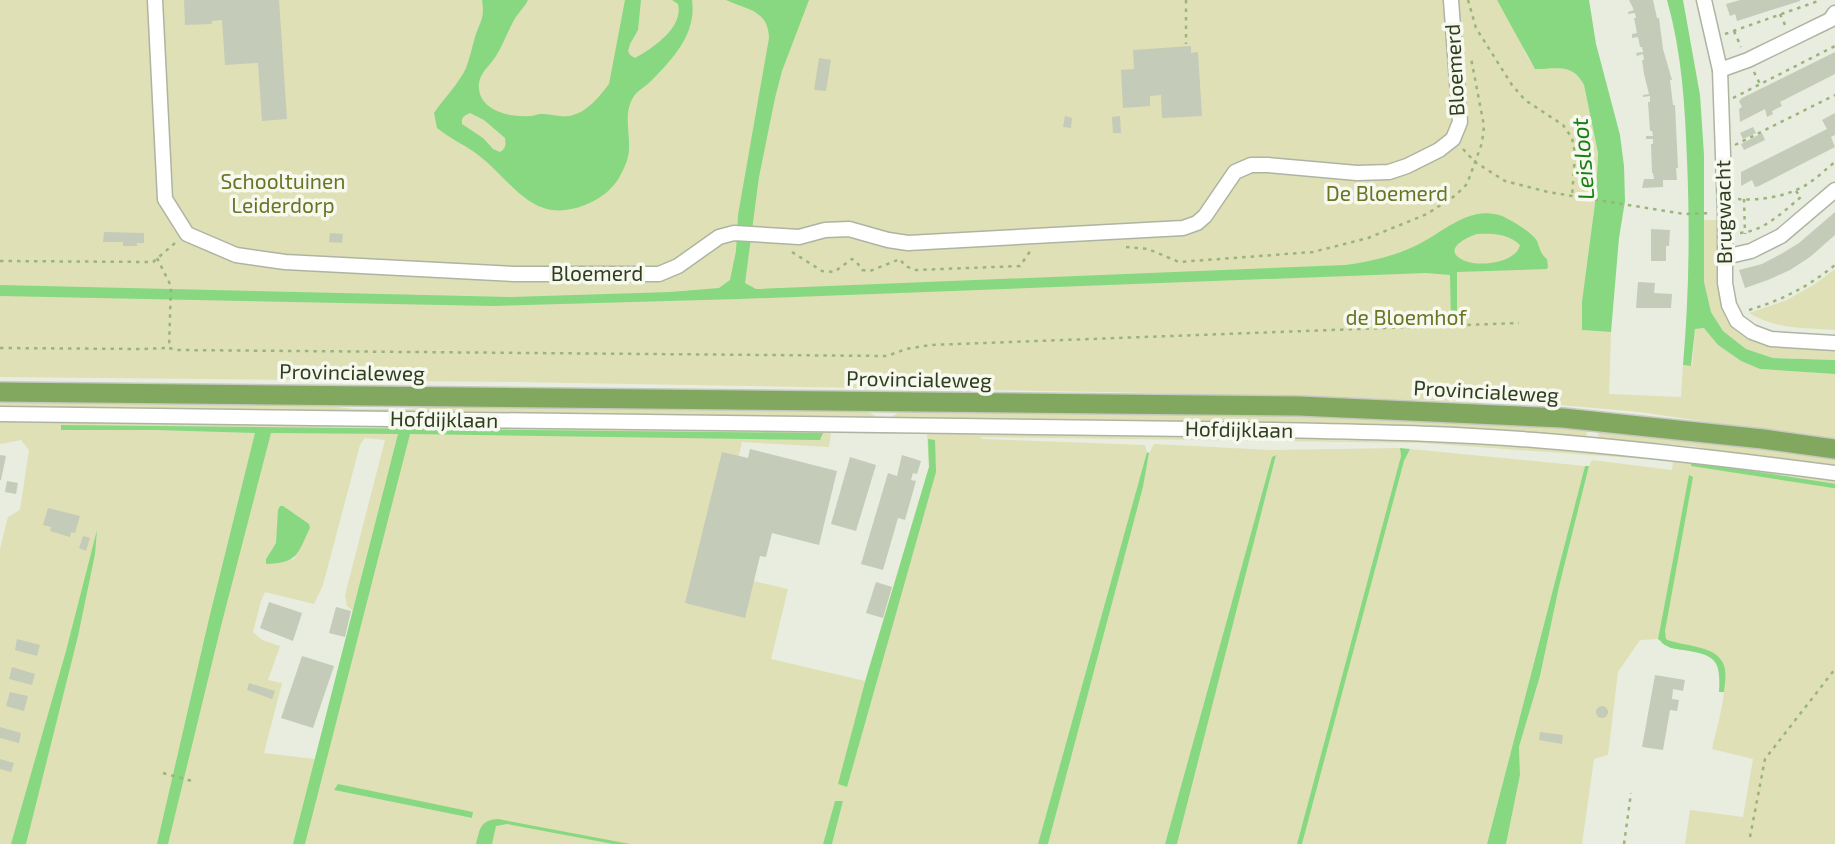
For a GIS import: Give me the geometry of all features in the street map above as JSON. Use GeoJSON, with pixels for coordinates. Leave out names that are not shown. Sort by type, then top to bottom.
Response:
{"type":"FeatureCollection","features":[{"type":"Feature","properties":{"kind":"main road","name":"Provincialeweg"},"geometry":{"type":"LineString","coordinates":[[0,392],[1299,406],[1593,421],[1835,449]]}},
{"type":"Feature","properties":{"kind":"street"},"geometry":{"type":"LineString","coordinates":[[155,0],[165,199],[187,234]]}},
{"type":"Feature","properties":{"kind":"street","name":"Bloemerd"},"geometry":{"type":"LineString","coordinates":[[187,234],[236,255],[285,262],[514,274],[659,274],[678,266],[719,237],[734,233],[799,237],[825,230],[849,229],[908,243],[1183,228],[1197,223],[1205,216],[1235,172],[1251,165],[1357,173],[1389,172],[1407,166],[1453,139],[1460,122],[1451,0]]}},
{"type":"Feature","properties":{"kind":"street","name":"Brugwacht"},"geometry":{"type":"LineString","coordinates":[[1704,0],[1720,70],[1725,283],[1729,305],[1734,315]]}},
{"type":"Feature","properties":{"kind":"street"},"geometry":{"type":"LineString","coordinates":[[1720,70],[1746,61],[1830,20],[1835,13]]}},
{"type":"Feature","properties":{"kind":"street"},"geometry":{"type":"LineString","coordinates":[[1725,257],[1745,252],[1782,236],[1835,190]]}},
{"type":"Feature","properties":{"kind":"street"},"geometry":{"type":"LineString","coordinates":[[1734,315],[1737,321],[1752,331],[1771,339],[1835,343]]}},
{"type":"Feature","properties":{"kind":"street"},"geometry":{"type":"LineString","coordinates":[[888,426],[890,402]]}},
{"type":"Feature","properties":{"kind":"street","name":"Hofdijklaan"},"geometry":{"type":"LineString","coordinates":[[0,414],[1382,433],[1510,439],[1704,456],[1835,473]]}},
{"type":"Feature","properties":{"kind":"street"},"geometry":{"type":"LineString","coordinates":[[1590,446],[1593,421]]}},
{"type":"Feature","properties":{"kind":"path"},"geometry":{"type":"LineString","coordinates":[[1186,0],[1186,44]]}},
{"type":"Feature","properties":{"kind":"path"},"geometry":{"type":"LineString","coordinates":[[1468,0],[1476,28],[1512,85],[1525,100],[1563,125],[1572,138],[1576,153],[1572,197]]}},
{"type":"Feature","properties":{"kind":"path"},"geometry":{"type":"LineString","coordinates":[[1713,37],[1821,0]]}},
{"type":"Feature","properties":{"kind":"path"},"geometry":{"type":"LineString","coordinates":[[1721,104],[1835,46]]}},
{"type":"Feature","properties":{"kind":"path"},"geometry":{"type":"LineString","coordinates":[[1723,151],[1835,94]]}},
{"type":"Feature","properties":{"kind":"path","name":"Bloemerd"},"geometry":{"type":"LineString","coordinates":[[1453,139],[1475,162],[1505,181],[1572,197],[1629,206],[1684,214],[1711,213]]}},
{"type":"Feature","properties":{"kind":"path"},"geometry":{"type":"LineString","coordinates":[[1725,197],[1754,200],[1795,190],[1808,184],[1835,162]]}},
{"type":"Feature","properties":{"kind":"path"},"geometry":{"type":"LineString","coordinates":[[1725,233],[1745,233],[1765,225],[1801,197],[1795,190]]}},
{"type":"Feature","properties":{"kind":"path"},"geometry":{"type":"LineString","coordinates":[[1744,199],[1745,252]]}},
{"type":"Feature","properties":{"kind":"path"},"geometry":{"type":"LineString","coordinates":[[0,261],[153,262],[187,234]]}},
{"type":"Feature","properties":{"kind":"path"},"geometry":{"type":"LineString","coordinates":[[157,258],[171,286],[169,348]]}},
{"type":"Feature","properties":{"kind":"path"},"geometry":{"type":"LineString","coordinates":[[1734,315],[1802,289],[1835,265]]}},
{"type":"Feature","properties":{"kind":"path"},"geometry":{"type":"LineString","coordinates":[[0,348],[887,356],[930,345],[1519,323]]}},
{"type":"Feature","properties":{"kind":"path"},"geometry":{"type":"LineString","coordinates":[[1750,837],[1765,759],[1835,669]]}},
{"type":"Feature","properties":{"kind":"path"},"geometry":{"type":"LineString","coordinates":[[163,773],[192,781]]}},
{"type":"Feature","properties":{"kind":"path"},"geometry":{"type":"LineString","coordinates":[[1624,844],[1631,793]]}},
{"type":"Feature","properties":{"kind":"green space","name":"De Bloemerd"},"geometry":{"type":"Polygon","coordinates":[[[0,0],[1497,0],[1535,68],[1569,70],[1580,78],[1584,85],[1598,153],[1583,330],[1611,332],[1609,394],[1681,397],[1683,365],[1692,366],[1695,329],[1705,328],[1718,345],[1741,361],[1760,369],[1835,374],[1835,441],[1640,412],[1537,403],[1106,392],[0,377],[0,0]]]}},
{"type":"Feature","properties":{"kind":"green space"},"geometry":{"type":"Polygon","coordinates":[[[1704,220],[1719,220],[1719,281],[1743,329],[1835,343],[1835,360],[1773,358],[1746,349],[1723,331],[1711,312],[1704,283],[1704,220]]]}},
{"type":"Feature","properties":{"kind":"green space"},"geometry":{"type":"Polygon","coordinates":[[[1835,269],[1835,330],[1780,325],[1749,313],[1787,300],[1835,269]]]}},
{"type":"Feature","properties":{"kind":"green space"},"geometry":{"type":"Polygon","coordinates":[[[0,399],[304,403],[354,409],[410,409],[444,404],[861,409],[876,416],[856,421],[0,410],[0,399]]]}},
{"type":"Feature","properties":{"kind":"green space"},"geometry":{"type":"Polygon","coordinates":[[[909,410],[1326,415],[1587,429],[1586,440],[893,421],[893,416],[909,410]]]}},
{"type":"Feature","properties":{"kind":"green space"},"geometry":{"type":"Polygon","coordinates":[[[0,420],[1346,436],[1475,441],[1626,453],[1835,478],[1835,844],[1685,844],[1690,810],[1743,817],[1753,759],[1712,749],[1724,695],[1723,663],[1699,648],[1666,639],[1665,631],[1689,476],[1658,639],[1640,640],[1618,672],[1608,755],[1594,759],[1582,844],[1506,844],[1520,775],[1519,747],[1540,676],[1589,466],[1592,460],[1672,470],[1673,461],[1422,443],[981,437],[1145,445],[1147,452],[1038,844],[832,844],[843,801],[835,801],[823,844],[0,844],[0,549],[8,517],[20,510],[29,450],[21,440],[0,444],[0,420]],[[831,433],[829,447],[742,442],[713,572],[788,589],[771,659],[865,681],[929,467],[927,434],[831,433]],[[365,438],[360,445],[323,585],[314,604],[265,592],[261,601],[253,632],[262,640],[280,646],[268,680],[282,683],[264,753],[315,759],[353,611],[347,606],[345,595],[385,440],[365,438]],[[309,524],[277,531],[276,543],[266,559],[271,564],[294,559],[310,528],[309,524]],[[334,790],[472,818],[473,812],[334,790]]]}},
{"type":"Feature","properties":{"kind":"green space"},"geometry":{"type":"Polygon","coordinates":[[[1599,430],[1721,442],[1835,458],[1835,468],[1693,446],[1653,443],[1652,446],[1598,440],[1599,430]]]}},
{"type":"Feature","properties":{"kind":"green space"},"geometry":{"type":"Polygon","coordinates":[[[1154,444],[1271,450],[1400,448],[1401,456],[1297,844],[1177,844],[1275,455],[1272,457],[1165,844],[1048,844],[1143,487],[1149,453],[1154,444]]]}},
{"type":"Feature","properties":{"kind":"green space"},"geometry":{"type":"Polygon","coordinates":[[[1410,449],[1585,466],[1487,844],[1302,844],[1404,461],[1410,449]]]}},
{"type":"Feature","properties":{"kind":"shaded area"},"geometry":{"type":"Polygon","coordinates":[[[482,0],[528,0],[482,75],[479,92],[483,100],[488,106],[504,114],[569,116],[589,107],[609,84],[625,0],[641,0],[638,30],[628,51],[635,58],[658,43],[672,29],[679,13],[678,4],[672,0],[692,0],[691,24],[681,46],[658,74],[635,94],[631,102],[628,115],[629,152],[624,168],[615,184],[596,200],[567,210],[551,210],[537,205],[513,188],[477,154],[437,128],[434,113],[466,68],[482,20],[482,0]],[[470,113],[463,117],[462,124],[500,152],[505,146],[505,138],[484,120],[470,113]]]}},
{"type":"Feature","properties":{"kind":"shaded area"},"geometry":{"type":"Polygon","coordinates":[[[726,0],[809,0],[782,71],[759,177],[745,283],[756,289],[1345,265],[1396,254],[1466,217],[1490,213],[1506,218],[1531,234],[1547,259],[1548,267],[1457,272],[1457,320],[1451,321],[1450,275],[1426,273],[494,306],[0,296],[0,285],[511,297],[719,288],[730,280],[736,251],[738,215],[769,38],[768,29],[761,16],[726,0]],[[1477,234],[1457,245],[1455,253],[1458,257],[1479,264],[1497,262],[1512,256],[1520,245],[1506,236],[1477,234]]]}},
{"type":"Feature","properties":{"kind":"shaded area"},"geometry":{"type":"Polygon","coordinates":[[[1497,0],[1589,0],[1596,44],[1620,135],[1624,166],[1625,201],[1611,332],[1582,330],[1582,302],[1596,196],[1598,153],[1584,85],[1575,73],[1569,70],[1535,69],[1497,0]]]}},
{"type":"Feature","properties":{"kind":"shaded area"},"geometry":{"type":"Polygon","coordinates":[[[1667,0],[1683,0],[1700,95],[1704,155],[1704,282],[1711,312],[1723,331],[1746,349],[1773,358],[1835,360],[1835,374],[1760,369],[1741,361],[1718,345],[1704,328],[1695,329],[1691,366],[1683,365],[1688,262],[1686,140],[1679,60],[1667,0]]]}},
{"type":"Feature","properties":{"kind":"shaded area"},"geometry":{"type":"Polygon","coordinates":[[[61,425],[823,433],[820,440],[410,434],[305,844],[293,844],[398,434],[271,433],[168,844],[157,844],[255,433],[61,430],[61,425]]]}},
{"type":"Feature","properties":{"kind":"shaded area"},"geometry":{"type":"Polygon","coordinates":[[[928,439],[935,440],[936,472],[847,787],[838,784],[865,682],[929,467],[928,439]]]}},
{"type":"Feature","properties":{"kind":"shaded area"},"geometry":{"type":"Polygon","coordinates":[[[1400,448],[1410,449],[1404,461],[1302,844],[1297,844],[1401,456],[1400,448]]]}},
{"type":"Feature","properties":{"kind":"shaded area"},"geometry":{"type":"Polygon","coordinates":[[[1147,452],[1149,453],[1143,487],[1048,844],[1038,844],[1147,452]]]}},
{"type":"Feature","properties":{"kind":"shaded area"},"geometry":{"type":"Polygon","coordinates":[[[1276,455],[1177,844],[1165,844],[1272,457],[1276,455]]]}},
{"type":"Feature","properties":{"kind":"shaded area"},"geometry":{"type":"Polygon","coordinates":[[[1585,466],[1589,466],[1540,676],[1519,747],[1520,775],[1506,844],[1487,844],[1585,466]]]}},
{"type":"Feature","properties":{"kind":"shaded area"},"geometry":{"type":"Polygon","coordinates":[[[1689,475],[1693,477],[1665,631],[1666,639],[1705,649],[1719,657],[1725,670],[1724,692],[1719,692],[1719,672],[1714,660],[1702,654],[1670,648],[1658,639],[1689,475]]]}},
{"type":"Feature","properties":{"kind":"shaded area"},"geometry":{"type":"Polygon","coordinates":[[[280,506],[309,524],[310,528],[296,555],[285,562],[266,564],[266,559],[276,543],[280,506]]]}},
{"type":"Feature","properties":{"kind":"shaded area"},"geometry":{"type":"Polygon","coordinates":[[[97,530],[95,554],[78,636],[26,844],[11,844],[66,651],[97,530]]]}},
{"type":"Feature","properties":{"kind":"shaded area"},"geometry":{"type":"Polygon","coordinates":[[[338,784],[473,812],[472,818],[334,790],[338,784]]]}},
{"type":"Feature","properties":{"kind":"shaded area"},"geometry":{"type":"Polygon","coordinates":[[[835,801],[843,801],[832,844],[823,844],[835,801]]]}},
{"type":"Feature","properties":{"kind":"shaded area"},"geometry":{"type":"Polygon","coordinates":[[[498,819],[630,844],[613,844],[507,824],[496,826],[492,844],[476,844],[484,823],[498,819]]]}},
{"type":"Feature","properties":{"kind":"building"},"geometry":{"type":"Polygon","coordinates":[[[184,0],[279,0],[287,119],[262,121],[258,63],[225,65],[222,20],[212,21],[212,24],[185,25],[184,0]]]}},
{"type":"Feature","properties":{"kind":"building"},"geometry":{"type":"Polygon","coordinates":[[[1629,0],[1653,0],[1672,80],[1677,180],[1663,180],[1663,187],[1642,188],[1644,179],[1654,179],[1651,144],[1653,139],[1646,139],[1646,136],[1653,136],[1650,131],[1650,96],[1643,97],[1649,94],[1643,54],[1637,56],[1636,53],[1643,52],[1638,37],[1632,38],[1632,34],[1637,33],[1636,18],[1635,13],[1628,14],[1634,10],[1629,0]]]}},
{"type":"Feature","properties":{"kind":"building"},"geometry":{"type":"Polygon","coordinates":[[[1740,0],[1800,1],[1737,21],[1735,14],[1730,16],[1726,4],[1740,0]]]}},
{"type":"Feature","properties":{"kind":"building"},"geometry":{"type":"Polygon","coordinates":[[[1191,46],[1191,53],[1198,52],[1202,116],[1162,118],[1161,95],[1150,96],[1150,106],[1123,108],[1121,70],[1134,69],[1133,50],[1191,46]]]}},
{"type":"Feature","properties":{"kind":"building"},"geometry":{"type":"Polygon","coordinates":[[[1835,52],[1835,74],[1780,102],[1782,106],[1772,111],[1773,114],[1767,117],[1765,109],[1740,122],[1739,109],[1742,107],[1739,101],[1742,98],[1835,52]]]}},
{"type":"Feature","properties":{"kind":"building"},"geometry":{"type":"Polygon","coordinates":[[[819,58],[831,60],[826,91],[814,90],[819,58]]]}},
{"type":"Feature","properties":{"kind":"building"},"geometry":{"type":"Polygon","coordinates":[[[1835,113],[1835,135],[1831,137],[1835,147],[1759,186],[1755,187],[1752,180],[1741,186],[1741,172],[1827,129],[1822,120],[1835,113]]]}},
{"type":"Feature","properties":{"kind":"building"},"geometry":{"type":"Polygon","coordinates":[[[1065,116],[1072,118],[1071,128],[1063,127],[1065,116]]]}},
{"type":"Feature","properties":{"kind":"building"},"geometry":{"type":"Polygon","coordinates":[[[1120,116],[1121,133],[1113,133],[1112,117],[1120,116]]]}},
{"type":"Feature","properties":{"kind":"building"},"geometry":{"type":"Polygon","coordinates":[[[1753,127],[1756,133],[1743,139],[1740,133],[1753,127]]]}},
{"type":"Feature","properties":{"kind":"building"},"geometry":{"type":"Polygon","coordinates":[[[1762,133],[1765,140],[1744,150],[1741,144],[1762,133]]]}},
{"type":"Feature","properties":{"kind":"building"},"geometry":{"type":"Polygon","coordinates":[[[1835,212],[1835,235],[1810,257],[1790,270],[1745,288],[1739,270],[1762,264],[1781,254],[1799,243],[1835,212]]]}},
{"type":"Feature","properties":{"kind":"building"},"geometry":{"type":"Polygon","coordinates":[[[1651,229],[1670,230],[1666,261],[1651,261],[1651,229]]]}},
{"type":"Feature","properties":{"kind":"building"},"geometry":{"type":"Polygon","coordinates":[[[104,232],[144,233],[144,243],[123,246],[123,242],[103,242],[104,232]]]}},
{"type":"Feature","properties":{"kind":"building"},"geometry":{"type":"Polygon","coordinates":[[[330,233],[343,234],[342,243],[329,242],[330,233]]]}},
{"type":"Feature","properties":{"kind":"building"},"geometry":{"type":"Polygon","coordinates":[[[1638,282],[1655,283],[1654,293],[1672,294],[1671,308],[1636,308],[1638,282]]]}},
{"type":"Feature","properties":{"kind":"building"},"geometry":{"type":"Polygon","coordinates":[[[750,449],[837,471],[819,545],[772,533],[766,557],[760,556],[745,618],[685,603],[722,452],[748,458],[750,449]]]}},
{"type":"Feature","properties":{"kind":"building"},"geometry":{"type":"Polygon","coordinates":[[[0,455],[6,456],[1,480],[0,480],[0,455]]]}},
{"type":"Feature","properties":{"kind":"building"},"geometry":{"type":"Polygon","coordinates":[[[902,455],[921,461],[917,474],[913,473],[911,480],[916,481],[905,520],[898,518],[883,570],[861,564],[888,473],[897,476],[902,455]]]}},
{"type":"Feature","properties":{"kind":"building"},"geometry":{"type":"Polygon","coordinates":[[[850,457],[876,465],[856,531],[831,524],[850,457]]]}},
{"type":"Feature","properties":{"kind":"building"},"geometry":{"type":"Polygon","coordinates":[[[7,481],[18,483],[16,494],[5,492],[7,481]]]}},
{"type":"Feature","properties":{"kind":"building"},"geometry":{"type":"Polygon","coordinates":[[[48,508],[80,516],[75,533],[71,532],[70,537],[50,531],[51,527],[43,525],[48,508]]]}},
{"type":"Feature","properties":{"kind":"building"},"geometry":{"type":"Polygon","coordinates":[[[83,536],[90,538],[86,551],[79,548],[83,536]]]}},
{"type":"Feature","properties":{"kind":"building"},"geometry":{"type":"Polygon","coordinates":[[[876,582],[892,587],[883,618],[866,613],[876,582]]]}},
{"type":"Feature","properties":{"kind":"building"},"geometry":{"type":"Polygon","coordinates":[[[269,602],[302,613],[293,641],[260,628],[269,602]]]}},
{"type":"Feature","properties":{"kind":"building"},"geometry":{"type":"Polygon","coordinates":[[[336,607],[351,611],[345,637],[329,633],[336,607]]]}},
{"type":"Feature","properties":{"kind":"building"},"geometry":{"type":"Polygon","coordinates":[[[17,639],[40,645],[37,656],[15,650],[17,639]]]}},
{"type":"Feature","properties":{"kind":"building"},"geometry":{"type":"Polygon","coordinates":[[[302,656],[334,666],[313,728],[281,718],[302,656]]]}},
{"type":"Feature","properties":{"kind":"building"},"geometry":{"type":"Polygon","coordinates":[[[12,667],[35,674],[32,685],[9,679],[12,667]]]}},
{"type":"Feature","properties":{"kind":"building"},"geometry":{"type":"Polygon","coordinates":[[[1655,675],[1685,680],[1683,691],[1673,689],[1672,699],[1679,700],[1677,711],[1670,710],[1663,750],[1642,747],[1655,675]]]}},
{"type":"Feature","properties":{"kind":"building"},"geometry":{"type":"Polygon","coordinates":[[[249,683],[275,691],[272,699],[247,690],[249,683]]]}},
{"type":"Feature","properties":{"kind":"building"},"geometry":{"type":"Polygon","coordinates":[[[10,692],[28,696],[24,711],[6,706],[10,692]]]}},
{"type":"Feature","properties":{"kind":"building"},"geometry":{"type":"Polygon","coordinates":[[[1602,706],[1608,712],[1602,718],[1596,712],[1602,706]]]}},
{"type":"Feature","properties":{"kind":"building"},"geometry":{"type":"Polygon","coordinates":[[[0,727],[21,733],[19,743],[0,738],[0,727]]]}},
{"type":"Feature","properties":{"kind":"building"},"geometry":{"type":"Polygon","coordinates":[[[1540,732],[1563,735],[1562,744],[1539,740],[1540,732]]]}},
{"type":"Feature","properties":{"kind":"building"},"geometry":{"type":"Polygon","coordinates":[[[0,759],[14,763],[11,772],[0,769],[0,759]]]}},
{"type":"Feature","properties":{"kind":"waterway"},"geometry":{"type":"LineString","coordinates":[[1693,464],[1835,486]]}},
{"type":"Feature","properties":{"kind":"water label","name":"Leisloot"},"geometry":{"type":"Point","coordinates":[1583,159]}},
{"type":"Feature","properties":{"kind":"park label","name":"Schooltuinen Leiderdorp"},"geometry":{"type":"Point","coordinates":[283,194]}},
{"type":"Feature","properties":{"kind":"park label","name":"de Bloemhof"},"geometry":{"type":"Point","coordinates":[1406,318]}}]}
